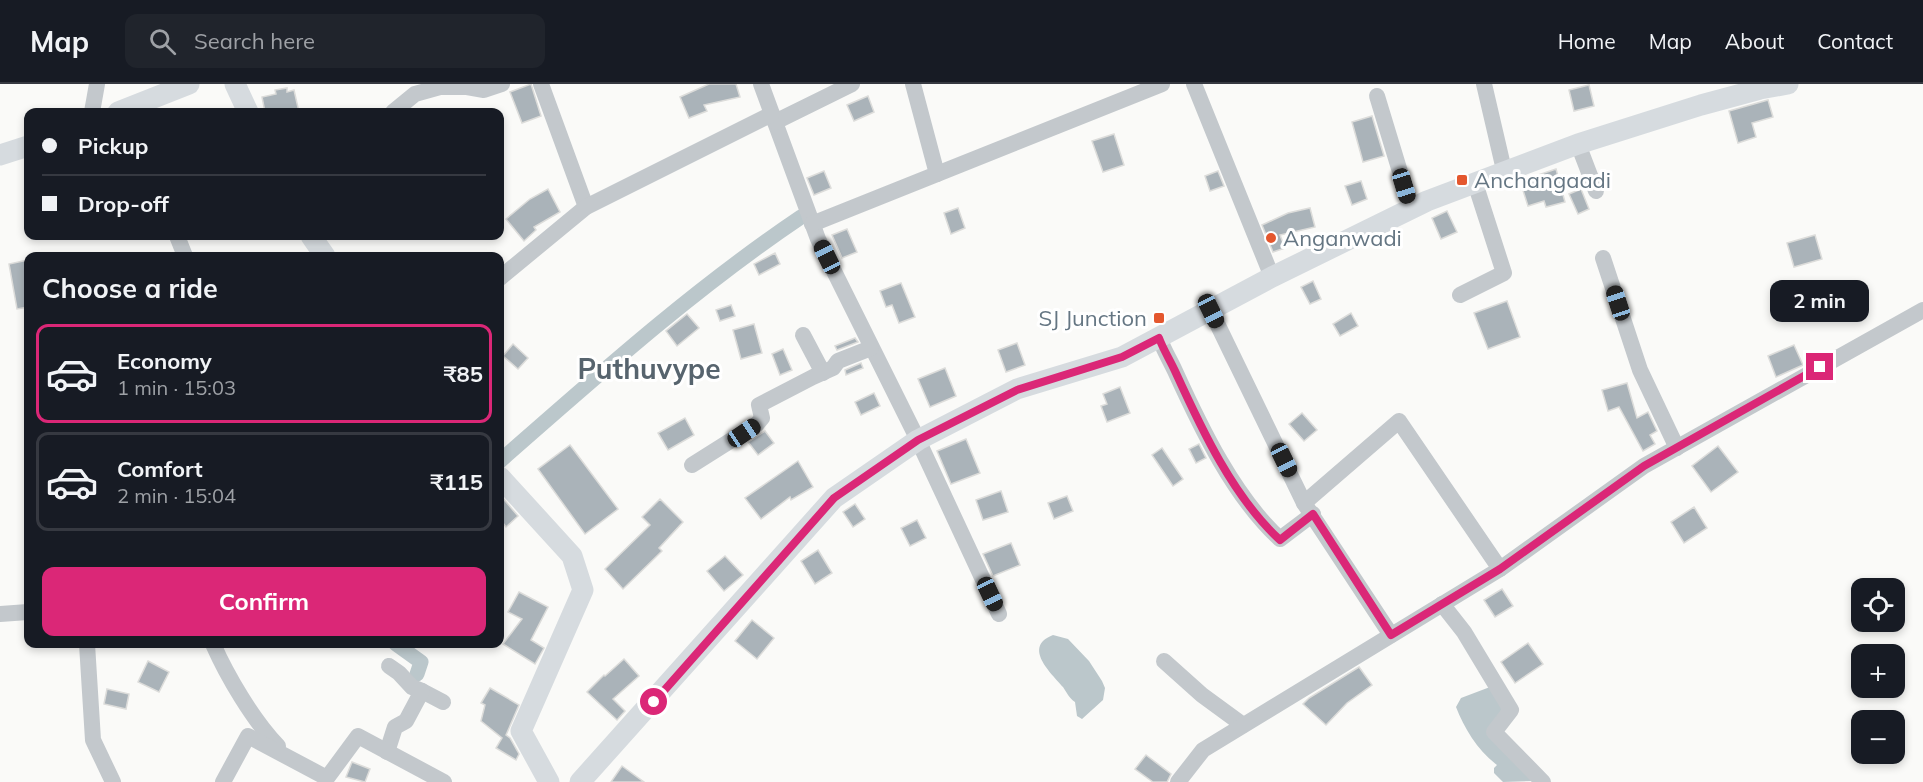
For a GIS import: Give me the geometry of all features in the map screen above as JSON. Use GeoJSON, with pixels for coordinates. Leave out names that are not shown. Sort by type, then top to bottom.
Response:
{"type":"FeatureCollection","features":[{"type":"Feature","properties":{"kind":"main road"},"geometry":{"type":"LineString","coordinates":[[131,108],[189,84]]}},
{"type":"Feature","properties":{"kind":"main road"},"geometry":{"type":"LineString","coordinates":[[235,84],[246,108]]}},
{"type":"Feature","properties":{"kind":"main road"},"geometry":{"type":"LineString","coordinates":[[580,782],[834,498],[918,440],[1017,390],[1122,357],[1272,277],[1411,208],[1504,170],[1578,144],[1701,105],[1788,84]]}},
{"type":"Feature","properties":{"kind":"main road"},"geometry":{"type":"LineString","coordinates":[[0,155],[24,147]]}},
{"type":"Feature","properties":{"kind":"main road"},"geometry":{"type":"LineString","coordinates":[[504,481],[572,556],[583,590],[521,731],[549,782]]}},
{"type":"Feature","properties":{"kind":"street"},"geometry":{"type":"LineString","coordinates":[[93,108],[97,84]]}},
{"type":"Feature","properties":{"kind":"street"},"geometry":{"type":"LineString","coordinates":[[398,108],[415,94],[440,87],[467,87],[484,90],[502,84]]}},
{"type":"Feature","properties":{"kind":"street"},"geometry":{"type":"LineString","coordinates":[[541,84],[586,207]]}},
{"type":"Feature","properties":{"kind":"street"},"geometry":{"type":"LineString","coordinates":[[761,84],[812,224],[918,440],[999,615]]}},
{"type":"Feature","properties":{"kind":"street"},"geometry":{"type":"LineString","coordinates":[[504,275],[586,207],[773,118],[852,84]]}},
{"type":"Feature","properties":{"kind":"street"},"geometry":{"type":"LineString","coordinates":[[913,84],[938,174]]}},
{"type":"Feature","properties":{"kind":"street"},"geometry":{"type":"LineString","coordinates":[[812,224],[1162,84]]}},
{"type":"Feature","properties":{"kind":"street"},"geometry":{"type":"LineString","coordinates":[[1194,84],[1272,277]]}},
{"type":"Feature","properties":{"kind":"street"},"geometry":{"type":"LineString","coordinates":[[1484,84],[1504,170]]}},
{"type":"Feature","properties":{"kind":"street"},"geometry":{"type":"LineString","coordinates":[[1377,96],[1411,208]]}},
{"type":"Feature","properties":{"kind":"street"},"geometry":{"type":"LineString","coordinates":[[1578,144],[1596,191]]}},
{"type":"Feature","properties":{"kind":"street"},"geometry":{"type":"LineString","coordinates":[[1460,295],[1504,273],[1475,183]]}},
{"type":"Feature","properties":{"kind":"street"},"geometry":{"type":"LineString","coordinates":[[1603,258],[1640,370],[1677,448]]}},
{"type":"Feature","properties":{"kind":"street"},"geometry":{"type":"LineString","coordinates":[[1178,782],[1203,750],[1500,569],[1644,466],[1923,310]]}},
{"type":"Feature","properties":{"kind":"street"},"geometry":{"type":"LineString","coordinates":[[1211,311],[1309,508],[1391,635]]}},
{"type":"Feature","properties":{"kind":"street"},"geometry":{"type":"LineString","coordinates":[[803,335],[823,373]]}},
{"type":"Feature","properties":{"kind":"street"},"geometry":{"type":"LineString","coordinates":[[1159,338],[1188,402],[1216,454],[1262,523],[1280,540],[1309,508],[1399,421],[1500,569]]}},
{"type":"Feature","properties":{"kind":"street"},"geometry":{"type":"LineString","coordinates":[[692,465],[758,424],[762,418],[759,405],[833,368],[838,361],[871,348]]}},
{"type":"Feature","properties":{"kind":"street"},"geometry":{"type":"LineString","coordinates":[[1442,604],[1464,632],[1511,710],[1494,732],[1543,782]]}},
{"type":"Feature","properties":{"kind":"street"},"geometry":{"type":"LineString","coordinates":[[0,614],[24,612]]}},
{"type":"Feature","properties":{"kind":"street"},"geometry":{"type":"LineString","coordinates":[[87,648],[93,740],[113,782]]}},
{"type":"Feature","properties":{"kind":"street"},"geometry":{"type":"LineString","coordinates":[[215,648],[263,731],[289,758]]}},
{"type":"Feature","properties":{"kind":"street"},"geometry":{"type":"LineString","coordinates":[[1164,662],[1196,690],[1243,725]]}},
{"type":"Feature","properties":{"kind":"street"},"geometry":{"type":"LineString","coordinates":[[391,668],[415,687],[443,702]]}},
{"type":"Feature","properties":{"kind":"street"},"geometry":{"type":"LineString","coordinates":[[387,752],[395,727],[410,716],[415,687]]}},
{"type":"Feature","properties":{"kind":"street"},"geometry":{"type":"LineString","coordinates":[[223,782],[248,736],[327,778],[358,736],[444,782]]}},
{"type":"Feature","properties":{"kind":"shaded area"},"geometry":{"type":"Polygon","coordinates":[[[1053,635],[1068,639],[1089,661],[1105,688],[1103,700],[1082,719],[1077,716],[1075,702],[1046,668],[1039,653],[1044,640],[1053,635]]]}},
{"type":"Feature","properties":{"kind":"shaded area"},"geometry":{"type":"Polygon","coordinates":[[[1490,687],[1503,707],[1496,724],[1533,781],[1503,782],[1494,773],[1497,765],[1478,746],[1459,715],[1456,707],[1461,698],[1490,687]]]}},
{"type":"Feature","properties":{"kind":"building"},"geometry":{"type":"Polygon","coordinates":[[[531,84],[541,116],[522,123],[510,92],[531,84]]]}},
{"type":"Feature","properties":{"kind":"building"},"geometry":{"type":"Polygon","coordinates":[[[709,84],[736,84],[740,97],[704,105],[707,111],[689,118],[680,97],[709,84]]]}},
{"type":"Feature","properties":{"kind":"building"},"geometry":{"type":"Polygon","coordinates":[[[1589,85],[1594,106],[1574,111],[1569,90],[1589,85]]]}},
{"type":"Feature","properties":{"kind":"building"},"geometry":{"type":"Polygon","coordinates":[[[287,88],[287,92],[294,90],[298,108],[264,108],[262,97],[276,94],[275,90],[287,88]]]}},
{"type":"Feature","properties":{"kind":"building"},"geometry":{"type":"Polygon","coordinates":[[[868,96],[874,112],[854,121],[847,105],[868,96]]]}},
{"type":"Feature","properties":{"kind":"building"},"geometry":{"type":"Polygon","coordinates":[[[1768,100],[1773,117],[1752,123],[1756,137],[1738,143],[1729,111],[1768,100]]]}},
{"type":"Feature","properties":{"kind":"building"},"geometry":{"type":"Polygon","coordinates":[[[1372,116],[1384,156],[1363,162],[1352,122],[1372,116]]]}},
{"type":"Feature","properties":{"kind":"building"},"geometry":{"type":"Polygon","coordinates":[[[1114,134],[1124,165],[1103,172],[1092,141],[1114,134]]]}},
{"type":"Feature","properties":{"kind":"building"},"geometry":{"type":"Polygon","coordinates":[[[1556,169],[1565,202],[1546,207],[1544,201],[1528,206],[1520,181],[1556,169]]]}},
{"type":"Feature","properties":{"kind":"building"},"geometry":{"type":"Polygon","coordinates":[[[824,171],[831,188],[814,195],[807,178],[824,171]]]}},
{"type":"Feature","properties":{"kind":"building"},"geometry":{"type":"Polygon","coordinates":[[[1218,171],[1224,186],[1210,191],[1205,176],[1218,171]]]}},
{"type":"Feature","properties":{"kind":"building"},"geometry":{"type":"Polygon","coordinates":[[[1361,181],[1367,199],[1352,205],[1345,186],[1361,181]]]}},
{"type":"Feature","properties":{"kind":"building"},"geometry":{"type":"Polygon","coordinates":[[[548,189],[560,212],[534,227],[536,230],[524,241],[506,219],[530,199],[548,189]]]}},
{"type":"Feature","properties":{"kind":"building"},"geometry":{"type":"Polygon","coordinates":[[[1581,189],[1589,209],[1578,214],[1569,194],[1581,189]]]}},
{"type":"Feature","properties":{"kind":"building"},"geometry":{"type":"Polygon","coordinates":[[[958,208],[965,228],[951,234],[944,213],[958,208]]]}},
{"type":"Feature","properties":{"kind":"building"},"geometry":{"type":"Polygon","coordinates":[[[1310,208],[1315,227],[1280,235],[1285,248],[1273,252],[1262,225],[1288,213],[1310,208]]]}},
{"type":"Feature","properties":{"kind":"building"},"geometry":{"type":"Polygon","coordinates":[[[1447,211],[1457,232],[1441,239],[1432,218],[1447,211]]]}},
{"type":"Feature","properties":{"kind":"building"},"geometry":{"type":"Polygon","coordinates":[[[847,229],[857,252],[842,258],[832,235],[847,229]]]}},
{"type":"Feature","properties":{"kind":"building"},"geometry":{"type":"Polygon","coordinates":[[[1815,235],[1822,259],[1794,267],[1787,243],[1815,235]]]}},
{"type":"Feature","properties":{"kind":"building"},"geometry":{"type":"Polygon","coordinates":[[[775,253],[780,264],[759,275],[754,264],[775,253]]]}},
{"type":"Feature","properties":{"kind":"building"},"geometry":{"type":"Polygon","coordinates":[[[24,261],[24,308],[17,309],[9,264],[24,261]]]}},
{"type":"Feature","properties":{"kind":"building"},"geometry":{"type":"Polygon","coordinates":[[[1313,281],[1321,299],[1310,304],[1301,287],[1313,281]]]}},
{"type":"Feature","properties":{"kind":"building"},"geometry":{"type":"Polygon","coordinates":[[[901,283],[915,317],[899,323],[892,305],[886,307],[880,291],[901,283]]]}},
{"type":"Feature","properties":{"kind":"building"},"geometry":{"type":"Polygon","coordinates":[[[1507,301],[1520,337],[1488,349],[1474,313],[1507,301]]]}},
{"type":"Feature","properties":{"kind":"building"},"geometry":{"type":"Polygon","coordinates":[[[731,305],[735,316],[720,321],[716,310],[731,305]]]}},
{"type":"Feature","properties":{"kind":"building"},"geometry":{"type":"Polygon","coordinates":[[[1351,313],[1358,326],[1340,336],[1333,324],[1351,313]]]}},
{"type":"Feature","properties":{"kind":"building"},"geometry":{"type":"Polygon","coordinates":[[[687,314],[699,328],[677,346],[666,331],[687,314]]]}},
{"type":"Feature","properties":{"kind":"building"},"geometry":{"type":"Polygon","coordinates":[[[754,324],[762,353],[741,359],[733,330],[754,324]]]}},
{"type":"Feature","properties":{"kind":"building"},"geometry":{"type":"Polygon","coordinates":[[[855,338],[858,342],[837,350],[835,346],[855,338]]]}},
{"type":"Feature","properties":{"kind":"building"},"geometry":{"type":"Polygon","coordinates":[[[1017,343],[1025,365],[1006,372],[998,350],[1017,343]]]}},
{"type":"Feature","properties":{"kind":"building"},"geometry":{"type":"Polygon","coordinates":[[[513,344],[528,358],[518,369],[504,355],[513,344]]]}},
{"type":"Feature","properties":{"kind":"building"},"geometry":{"type":"Polygon","coordinates":[[[1794,345],[1803,365],[1776,377],[1768,356],[1794,345]]]}},
{"type":"Feature","properties":{"kind":"building"},"geometry":{"type":"Polygon","coordinates":[[[783,349],[792,370],[780,375],[772,354],[783,349]]]}},
{"type":"Feature","properties":{"kind":"building"},"geometry":{"type":"Polygon","coordinates":[[[861,363],[863,368],[846,375],[845,370],[861,363]]]}},
{"type":"Feature","properties":{"kind":"building"},"geometry":{"type":"Polygon","coordinates":[[[945,368],[956,396],[930,407],[918,379],[945,368]]]}},
{"type":"Feature","properties":{"kind":"building"},"geometry":{"type":"Polygon","coordinates":[[[1627,383],[1637,418],[1648,412],[1657,431],[1650,435],[1655,444],[1643,451],[1619,407],[1608,411],[1602,390],[1627,383]]]}},
{"type":"Feature","properties":{"kind":"building"},"geometry":{"type":"Polygon","coordinates":[[[1120,387],[1130,413],[1107,422],[1101,406],[1107,404],[1103,394],[1120,387]]]}},
{"type":"Feature","properties":{"kind":"building"},"geometry":{"type":"Polygon","coordinates":[[[874,393],[880,406],[861,415],[855,402],[874,393]]]}},
{"type":"Feature","properties":{"kind":"building"},"geometry":{"type":"Polygon","coordinates":[[[1302,413],[1317,430],[1304,441],[1289,424],[1302,413]]]}},
{"type":"Feature","properties":{"kind":"building"},"geometry":{"type":"Polygon","coordinates":[[[685,418],[694,435],[668,450],[658,433],[685,418]]]}},
{"type":"Feature","properties":{"kind":"building"},"geometry":{"type":"Polygon","coordinates":[[[765,431],[774,443],[758,455],[748,442],[765,431]]]}},
{"type":"Feature","properties":{"kind":"building"},"geometry":{"type":"Polygon","coordinates":[[[966,439],[980,473],[951,484],[937,451],[966,439]]]}},
{"type":"Feature","properties":{"kind":"building"},"geometry":{"type":"Polygon","coordinates":[[[1199,444],[1206,458],[1196,463],[1189,449],[1199,444]]]}},
{"type":"Feature","properties":{"kind":"building"},"geometry":{"type":"Polygon","coordinates":[[[570,445],[618,509],[585,534],[538,469],[570,445]]]}},
{"type":"Feature","properties":{"kind":"building"},"geometry":{"type":"Polygon","coordinates":[[[1718,446],[1738,472],[1711,492],[1692,466],[1718,446]]]}},
{"type":"Feature","properties":{"kind":"building"},"geometry":{"type":"Polygon","coordinates":[[[1162,448],[1183,479],[1173,486],[1152,455],[1162,448]]]}},
{"type":"Feature","properties":{"kind":"building"},"geometry":{"type":"Polygon","coordinates":[[[798,461],[813,487],[791,500],[790,497],[761,519],[745,498],[798,461]]]}},
{"type":"Feature","properties":{"kind":"building"},"geometry":{"type":"Polygon","coordinates":[[[1001,491],[1008,512],[983,520],[976,500],[1001,491]]]}},
{"type":"Feature","properties":{"kind":"building"},"geometry":{"type":"Polygon","coordinates":[[[1067,496],[1073,511],[1054,519],[1048,503],[1067,496]]]}},
{"type":"Feature","properties":{"kind":"building"},"geometry":{"type":"Polygon","coordinates":[[[660,499],[683,522],[659,548],[662,551],[623,589],[605,569],[650,525],[642,517],[660,499]]]}},
{"type":"Feature","properties":{"kind":"building"},"geometry":{"type":"Polygon","coordinates":[[[504,500],[518,516],[506,527],[504,524],[504,500]]]}},
{"type":"Feature","properties":{"kind":"building"},"geometry":{"type":"Polygon","coordinates":[[[855,504],[865,519],[853,527],[843,512],[855,504]]]}},
{"type":"Feature","properties":{"kind":"building"},"geometry":{"type":"Polygon","coordinates":[[[1694,507],[1707,528],[1684,543],[1671,522],[1694,507]]]}},
{"type":"Feature","properties":{"kind":"building"},"geometry":{"type":"Polygon","coordinates":[[[917,520],[926,538],[910,546],[901,528],[917,520]]]}},
{"type":"Feature","properties":{"kind":"building"},"geometry":{"type":"Polygon","coordinates":[[[1011,543],[1020,565],[993,576],[983,554],[1011,543]]]}},
{"type":"Feature","properties":{"kind":"building"},"geometry":{"type":"Polygon","coordinates":[[[818,550],[832,573],[815,584],[801,561],[818,550]]]}},
{"type":"Feature","properties":{"kind":"building"},"geometry":{"type":"Polygon","coordinates":[[[725,556],[743,575],[724,591],[707,571],[725,556]]]}},
{"type":"Feature","properties":{"kind":"building"},"geometry":{"type":"Polygon","coordinates":[[[1502,589],[1513,606],[1495,617],[1484,600],[1502,589]]]}},
{"type":"Feature","properties":{"kind":"building"},"geometry":{"type":"Polygon","coordinates":[[[519,592],[548,607],[531,640],[544,648],[535,664],[504,645],[522,619],[508,612],[519,592]]]}},
{"type":"Feature","properties":{"kind":"building"},"geometry":{"type":"Polygon","coordinates":[[[752,620],[774,638],[757,659],[735,641],[752,620]]]}},
{"type":"Feature","properties":{"kind":"building"},"geometry":{"type":"Polygon","coordinates":[[[1528,643],[1543,664],[1515,683],[1501,662],[1528,643]]]}},
{"type":"Feature","properties":{"kind":"building"},"geometry":{"type":"Polygon","coordinates":[[[624,659],[639,676],[613,699],[625,711],[617,720],[587,692],[624,659]]]}},
{"type":"Feature","properties":{"kind":"building"},"geometry":{"type":"Polygon","coordinates":[[[148,661],[169,672],[159,692],[138,682],[148,661]]]}},
{"type":"Feature","properties":{"kind":"building"},"geometry":{"type":"Polygon","coordinates":[[[1359,667],[1372,685],[1347,703],[1326,725],[1303,704],[1309,698],[1359,667]]]}},
{"type":"Feature","properties":{"kind":"building"},"geometry":{"type":"Polygon","coordinates":[[[490,688],[519,705],[506,735],[519,754],[516,760],[496,748],[502,738],[481,721],[485,705],[481,703],[490,688]]]}},
{"type":"Feature","properties":{"kind":"building"},"geometry":{"type":"Polygon","coordinates":[[[107,689],[129,694],[126,709],[104,704],[107,689]]]}},
{"type":"Feature","properties":{"kind":"building"},"geometry":{"type":"Polygon","coordinates":[[[1146,755],[1171,774],[1167,782],[1153,782],[1135,769],[1146,755]]]}},
{"type":"Feature","properties":{"kind":"building"},"geometry":{"type":"Polygon","coordinates":[[[352,762],[370,769],[365,782],[346,777],[352,762]]]}},
{"type":"Feature","properties":{"kind":"building"},"geometry":{"type":"Polygon","coordinates":[[[622,766],[644,782],[611,782],[622,766]]]}},
{"type":"Feature","properties":{"kind":"waterway"},"geometry":{"type":"LineString","coordinates":[[504,458],[684,303],[801,217]]}},
{"type":"Feature","properties":{"kind":"waterway"},"geometry":{"type":"LineString","coordinates":[[402,648],[421,662],[417,674]]}},
{"type":"Feature","properties":{"kind":"place","name":"Anchangaadi"},"geometry":{"type":"Point","coordinates":[1462,180]}},
{"type":"Feature","properties":{"kind":"place","name":"Anganwadi"},"geometry":{"type":"Point","coordinates":[1271,238]}},
{"type":"Feature","properties":{"kind":"place","name":"SJ Junction"},"geometry":{"type":"Point","coordinates":[1159,318]}},
{"type":"Feature","properties":{"kind":"district","name":"Puthuvype"},"geometry":{"type":"Point","coordinates":[649,368]}},
{"type":"Feature","properties":{"kind":"route"},"geometry":{"type":"LineString","coordinates":[[654,702],[834,498],[918,440],[1017,390],[1122,357],[1159,338],[1188,402],[1216,454],[1262,523],[1280,540],[1313,514],[1391,635],[1500,569],[1644,466],[1820,367]]}}]}
